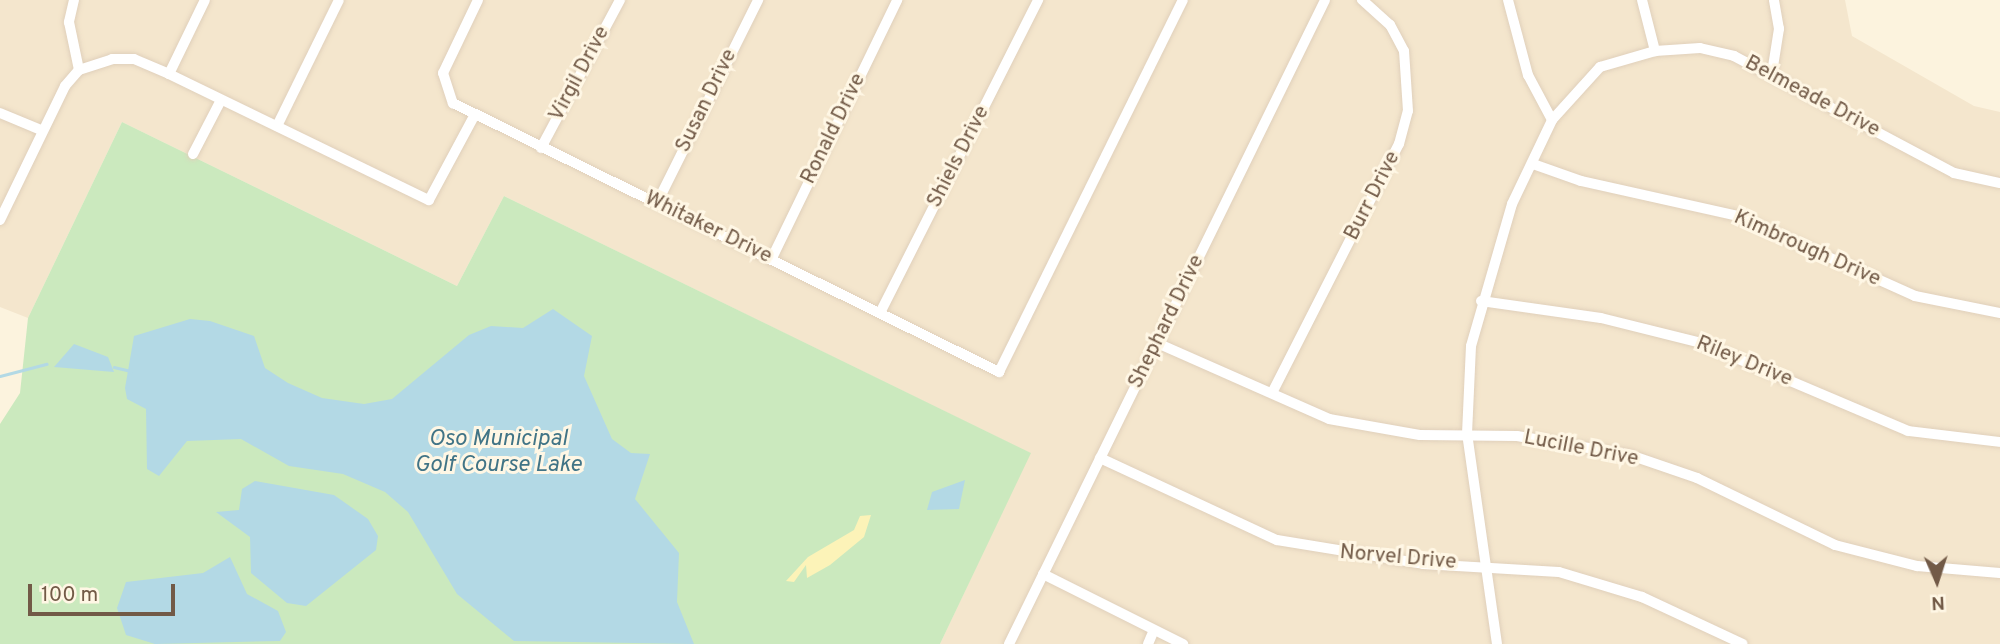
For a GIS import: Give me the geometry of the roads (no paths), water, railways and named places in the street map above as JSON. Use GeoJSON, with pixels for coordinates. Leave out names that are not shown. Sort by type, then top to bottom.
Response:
{"type":"FeatureCollection","features":[{"type":"Feature","properties":{"kind":"street"},"geometry":{"type":"LineString","coordinates":[[74,0],[69,22],[79,70]]}},
{"type":"Feature","properties":{"kind":"street"},"geometry":{"type":"LineString","coordinates":[[169,74],[205,0]]}},
{"type":"Feature","properties":{"kind":"street"},"geometry":{"type":"LineString","coordinates":[[277,126],[339,0]]}},
{"type":"Feature","properties":{"kind":"street","name":"Whitaker Drive"},"geometry":{"type":"LineString","coordinates":[[478,0],[443,73],[453,103],[474,116],[772,258],[999,372],[1183,0]]}},
{"type":"Feature","properties":{"kind":"street","name":"Virgil Drive"},"geometry":{"type":"LineString","coordinates":[[541,148],[620,0]]}},
{"type":"Feature","properties":{"kind":"street","name":"Susan Drive"},"geometry":{"type":"LineString","coordinates":[[657,203],[758,0]]}},
{"type":"Feature","properties":{"kind":"street","name":"Ronald Drive"},"geometry":{"type":"LineString","coordinates":[[772,258],[897,0]]}},
{"type":"Feature","properties":{"kind":"street","name":"Shiels Drive"},"geometry":{"type":"LineString","coordinates":[[880,313],[1038,0]]}},
{"type":"Feature","properties":{"kind":"street","name":"Shephard Drive"},"geometry":{"type":"LineString","coordinates":[[1009,644],[1325,0]]}},
{"type":"Feature","properties":{"kind":"street","name":"Burr Drive"},"geometry":{"type":"LineString","coordinates":[[1272,393],[1399,144],[1408,111],[1404,51],[1390,25],[1362,0]]}},
{"type":"Feature","properties":{"kind":"street"},"geometry":{"type":"LineString","coordinates":[[1508,0],[1528,75],[1552,120]]}},
{"type":"Feature","properties":{"kind":"street"},"geometry":{"type":"LineString","coordinates":[[1642,0],[1655,51]]}},
{"type":"Feature","properties":{"kind":"street"},"geometry":{"type":"LineString","coordinates":[[1772,73],[1779,29],[1774,0]]}},
{"type":"Feature","properties":{"kind":"street","name":"Belmeade Drive"},"geometry":{"type":"LineString","coordinates":[[1497,644],[1482,564],[1467,434],[1471,346],[1481,301],[1552,120],[1600,67],[1655,51],[1700,48],[1772,73],[1954,173],[2000,183]]}},
{"type":"Feature","properties":{"kind":"street"},"geometry":{"type":"LineString","coordinates":[[0,220],[41,130],[79,70],[112,59],[134,59],[169,74],[429,200],[474,116]]}},
{"type":"Feature","properties":{"kind":"street"},"geometry":{"type":"LineString","coordinates":[[193,154],[221,100]]}},
{"type":"Feature","properties":{"kind":"street"},"geometry":{"type":"LineString","coordinates":[[0,113],[41,130]]}},
{"type":"Feature","properties":{"kind":"street","name":"Kimbrough Drive"},"geometry":{"type":"LineString","coordinates":[[1533,164],[1581,181],[1737,216],[1916,296],[2000,313]]}},
{"type":"Feature","properties":{"kind":"street","name":"Riley Drive"},"geometry":{"type":"LineString","coordinates":[[1481,301],[1601,318],[1701,344],[1898,428],[2000,442]]}},
{"type":"Feature","properties":{"kind":"street","name":"Lucille Drive"},"geometry":{"type":"LineString","coordinates":[[1157,343],[1329,419],[1420,435],[1517,436],[1630,455],[1697,478],[1835,545],[1917,566],[2000,573]]}},
{"type":"Feature","properties":{"kind":"street","name":"Norvel Drive"},"geometry":{"type":"LineString","coordinates":[[1100,457],[1277,540],[1423,565],[1524,565],[1601,583],[1744,644]]}},
{"type":"Feature","properties":{"kind":"street"},"geometry":{"type":"LineString","coordinates":[[1043,574],[1183,644]]}},
{"type":"Feature","properties":{"kind":"street"},"geometry":{"type":"LineString","coordinates":[[1148,644],[1154,630]]}},
{"type":"Feature","properties":{"kind":"water","name":"Oso Municipal Golf Course Lake"},"geometry":{"type":"Polygon","coordinates":[[[553,309],[592,336],[584,376],[612,439],[631,453],[650,454],[635,499],[679,553],[677,602],[694,644],[514,641],[457,594],[408,512],[385,492],[343,474],[289,466],[241,439],[187,441],[159,476],[147,469],[146,409],[127,399],[125,388],[134,336],[190,319],[210,321],[254,336],[265,368],[288,383],[322,398],[364,404],[392,399],[469,335],[491,326],[523,328],[553,309]]]}},
{"type":"Feature","properties":{"kind":"water"},"geometry":{"type":"Polygon","coordinates":[[[74,344],[108,357],[114,372],[54,367],[74,344]]]}},
{"type":"Feature","properties":{"kind":"water"},"geometry":{"type":"Polygon","coordinates":[[[965,480],[959,509],[927,510],[932,492],[965,480]]]}},
{"type":"Feature","properties":{"kind":"water"},"geometry":{"type":"Polygon","coordinates":[[[255,481],[334,495],[368,519],[378,536],[376,550],[306,606],[287,603],[251,573],[250,537],[216,512],[239,510],[242,489],[255,481]]]}},
{"type":"Feature","properties":{"kind":"water"},"geometry":{"type":"Polygon","coordinates":[[[230,557],[247,594],[278,611],[286,632],[280,641],[155,644],[126,635],[117,608],[126,582],[203,573],[230,557]]]}},
{"type":"Feature","properties":{"kind":"waterway"},"geometry":{"type":"LineString","coordinates":[[0,376],[46,364]]}},
{"type":"Feature","properties":{"kind":"waterway"},"geometry":{"type":"LineString","coordinates":[[114,367],[131,371]]}}]}
